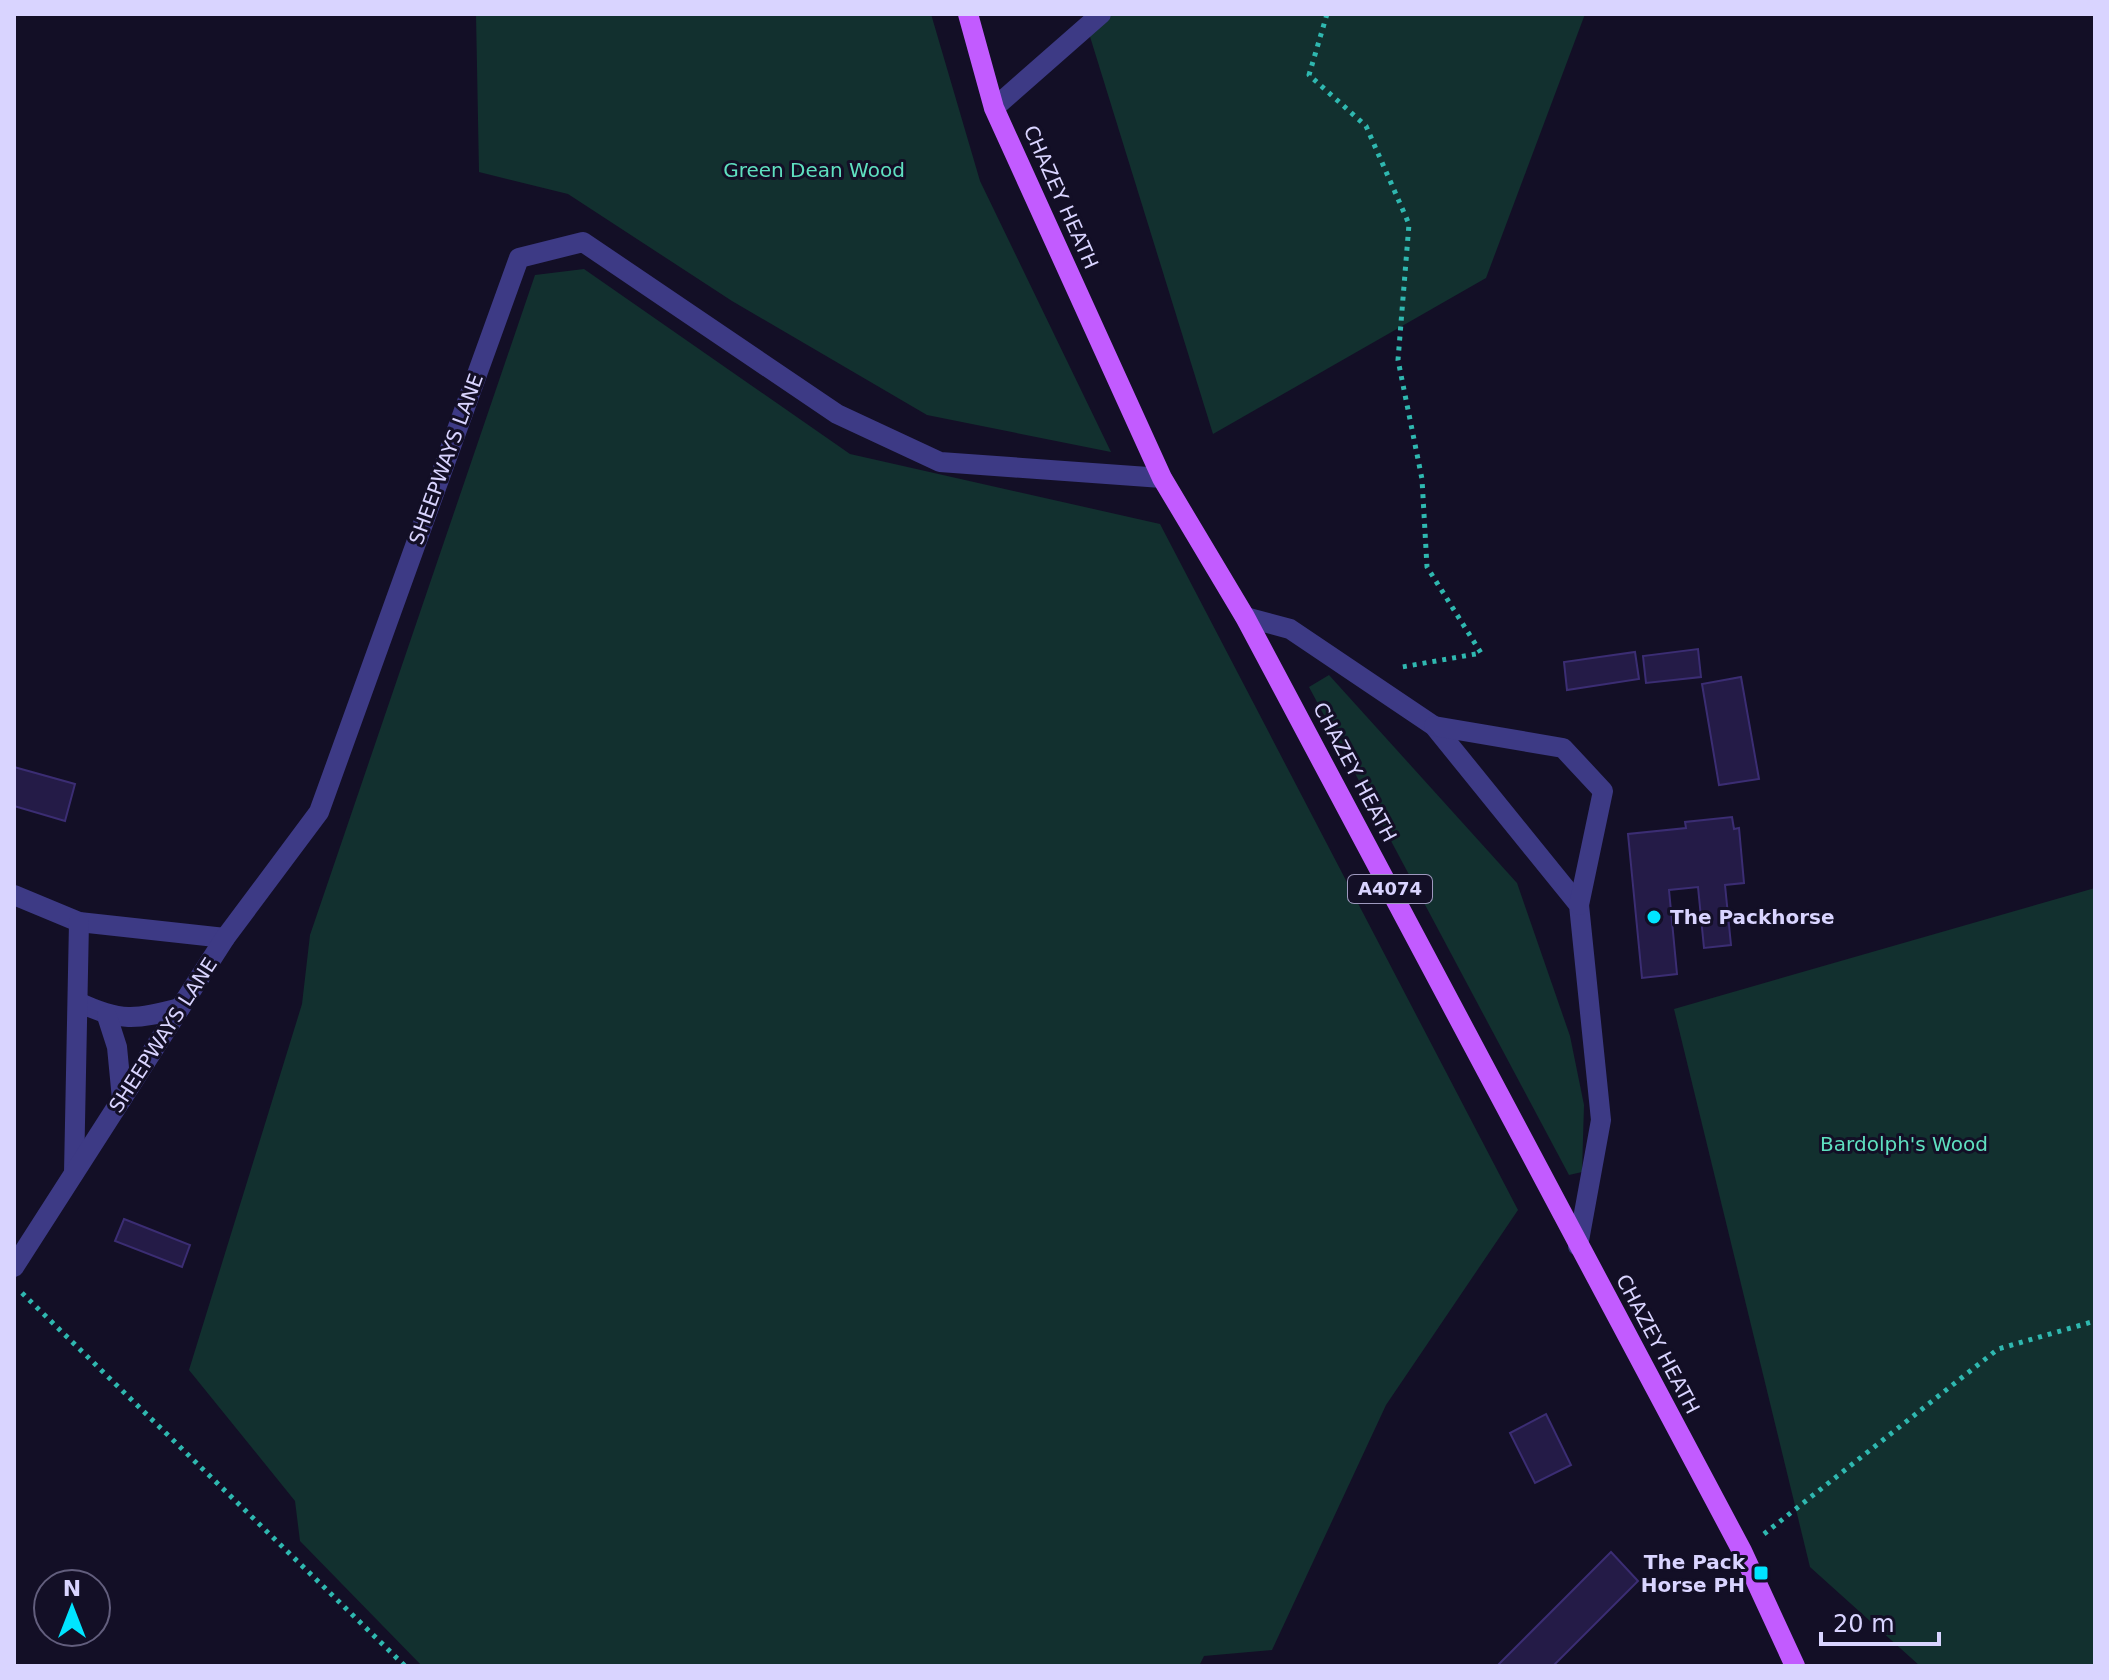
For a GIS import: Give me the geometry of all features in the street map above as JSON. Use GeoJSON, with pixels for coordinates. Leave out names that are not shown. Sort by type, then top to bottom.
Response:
{"type":"FeatureCollection","features":[{"type":"Feature","properties":{"kind":"main road","name":"A4074"},"geometry":{"type":"LineString","coordinates":[[968,14],[994,108]]}},
{"type":"Feature","properties":{"kind":"main road","name":"CHAZEY HEATH"},"geometry":{"type":"LineString","coordinates":[[994,108],[1162,478],[1245,617],[1742,1551],[1795,1666]]}},
{"type":"Feature","properties":{"kind":"street"},"geometry":{"type":"LineString","coordinates":[[994,108],[1101,14]]}},
{"type":"Feature","properties":{"kind":"street","name":"SHEEPWAYS LANE"},"geometry":{"type":"LineString","coordinates":[[14,1267],[225,938],[319,812],[519,258],[583,242],[837,414],[940,462],[1162,478]]}},
{"type":"Feature","properties":{"kind":"street"},"geometry":{"type":"LineString","coordinates":[[1245,617],[1290,629],[1434,726],[1579,905]]}},
{"type":"Feature","properties":{"kind":"street"},"geometry":{"type":"LineString","coordinates":[[1434,726],[1563,748],[1603,791],[1579,905],[1601,1120],[1578,1246]]}},
{"type":"Feature","properties":{"kind":"street"},"geometry":{"type":"LineString","coordinates":[[14,895],[79,922],[225,938]]}},
{"type":"Feature","properties":{"kind":"street"},"geometry":{"type":"LineString","coordinates":[[74,1173],[79,922]]}},
{"type":"Feature","properties":{"kind":"street"},"geometry":{"type":"LineString","coordinates":[[78,1002],[107,1016],[136,1020],[180,1008]]}},
{"type":"Feature","properties":{"kind":"street"},"geometry":{"type":"LineString","coordinates":[[107,1016],[117,1047],[122,1099]]}},
{"type":"Feature","properties":{"kind":"path"},"geometry":{"type":"LineString","coordinates":[[1327,14],[1309,75],[1366,126],[1409,224],[1398,360],[1422,479],[1427,567],[1481,653],[1359,675]]}},
{"type":"Feature","properties":{"kind":"path"},"geometry":{"type":"LineString","coordinates":[[14,1285],[405,1666]]}},
{"type":"Feature","properties":{"kind":"path"},"geometry":{"type":"LineString","coordinates":[[1742,1551],[1998,1349],[2095,1321]]}},
{"type":"Feature","properties":{"kind":"green space","name":"Green Dean Wood"},"geometry":{"type":"Polygon","coordinates":[[[476,14],[931,14],[980,181],[1111,452],[927,415],[732,301],[568,194],[479,172],[476,14]]]}},
{"type":"Feature","properties":{"kind":"green space"},"geometry":{"type":"Polygon","coordinates":[[[1083,14],[1585,14],[1486,278],[1213,434],[1083,14]]]}},
{"type":"Feature","properties":{"kind":"green space"},"geometry":{"type":"Polygon","coordinates":[[[584,269],[850,454],[1160,524],[1518,1210],[1386,1405],[1272,1650],[1204,1656],[1199,1666],[422,1666],[300,1541],[295,1501],[189,1370],[302,1004],[310,935],[535,275],[584,269]]]}},
{"type":"Feature","properties":{"kind":"green space"},"geometry":{"type":"Polygon","coordinates":[[[1329,675],[1517,883],[1570,1036],[1584,1105],[1582,1172],[1569,1175],[1309,687],[1329,675]]]}},
{"type":"Feature","properties":{"kind":"green space","name":"Bardolph's Wood"},"geometry":{"type":"Polygon","coordinates":[[[2095,888],[2095,1666],[1920,1666],[1810,1567],[1674,1009],[2095,888]]]}},
{"type":"Feature","properties":{"kind":"building"},"geometry":{"type":"Polygon","coordinates":[[[1698,649],[1701,677],[1646,683],[1643,656],[1698,649]]]}},
{"type":"Feature","properties":{"kind":"building"},"geometry":{"type":"Polygon","coordinates":[[[1635,652],[1639,679],[1567,690],[1564,662],[1635,652]]]}},
{"type":"Feature","properties":{"kind":"building"},"geometry":{"type":"Polygon","coordinates":[[[1741,677],[1759,779],[1719,785],[1702,684],[1741,677]]]}},
{"type":"Feature","properties":{"kind":"building"},"geometry":{"type":"Polygon","coordinates":[[[14,767],[75,784],[65,821],[14,806],[14,767]]]}},
{"type":"Feature","properties":{"kind":"building","name":"The Packhorse"},"geometry":{"type":"Polygon","coordinates":[[[1732,817],[1734,829],[1739,828],[1744,883],[1725,885],[1731,945],[1704,948],[1698,887],[1669,890],[1677,974],[1642,978],[1628,834],[1686,828],[1685,822],[1732,817]]]}},
{"type":"Feature","properties":{"kind":"building"},"geometry":{"type":"Polygon","coordinates":[[[124,1219],[190,1245],[182,1267],[115,1241],[124,1219]]]}},
{"type":"Feature","properties":{"kind":"building"},"geometry":{"type":"Polygon","coordinates":[[[1546,1414],[1571,1465],[1535,1483],[1510,1433],[1546,1414]]]}},
{"type":"Feature","properties":{"kind":"building"},"geometry":{"type":"Polygon","coordinates":[[[1611,1552],[1638,1581],[1553,1666],[1497,1666],[1611,1552]]]}},
{"type":"Feature","properties":{"kind":"place","name":"The Packhorse"},"geometry":{"type":"Point","coordinates":[1654,917]}},
{"type":"Feature","properties":{"kind":"place","name":"The Pack Horse PH"},"geometry":{"type":"Point","coordinates":[1761,1573]}}]}
